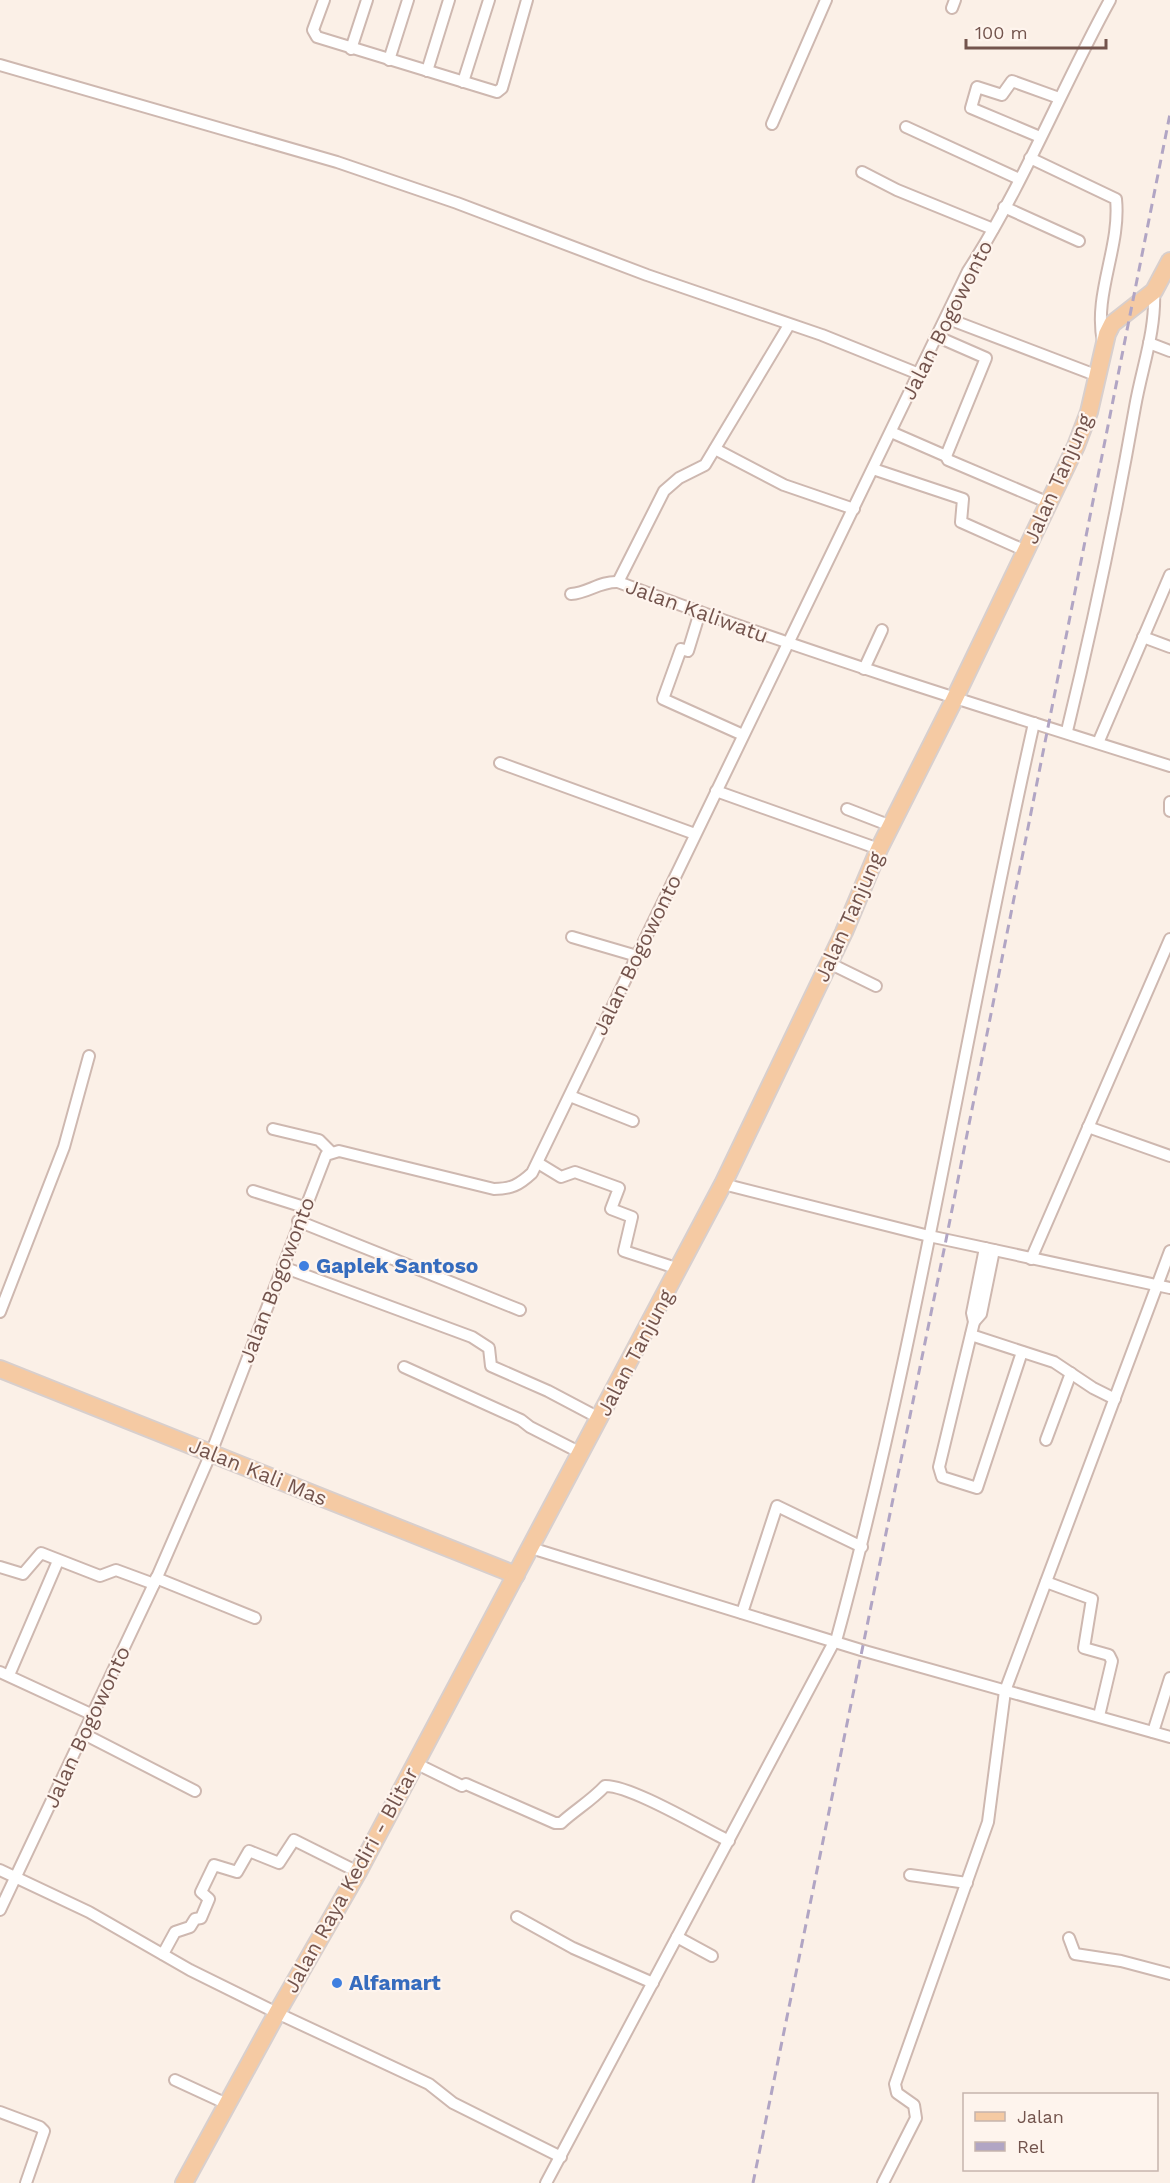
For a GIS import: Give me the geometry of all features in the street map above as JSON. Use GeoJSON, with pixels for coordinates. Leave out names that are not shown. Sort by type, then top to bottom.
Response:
{"type":"FeatureCollection","features":[{"type":"Feature","properties":{"kind":"main road","name":"Jalan Tanjung"},"geometry":{"type":"LineString","coordinates":[[516,1575],[601,1419],[723,1184],[829,963],[879,849],[1049,503],[1085,426],[1098,376],[1103,345],[1112,324],[1154,291],[1170,261]]}},
{"type":"Feature","properties":{"kind":"main road","name":"Jalan Kali Mas"},"geometry":{"type":"LineString","coordinates":[[0,1369],[516,1575]]}},
{"type":"Feature","properties":{"kind":"main road","name":"Jalan Raya Kediri - Blitar"},"geometry":{"type":"LineString","coordinates":[[184,2183],[277,2013],[358,1872],[516,1575]]}},
{"type":"Feature","properties":{"kind":"street"},"geometry":{"type":"LineString","coordinates":[[324,0],[314,35],[351,49],[496,92],[502,88],[527,0]]}},
{"type":"Feature","properties":{"kind":"street"},"geometry":{"type":"LineString","coordinates":[[351,49],[367,0]]}},
{"type":"Feature","properties":{"kind":"street"},"geometry":{"type":"LineString","coordinates":[[389,60],[408,0]]}},
{"type":"Feature","properties":{"kind":"street"},"geometry":{"type":"LineString","coordinates":[[427,71],[449,0]]}},
{"type":"Feature","properties":{"kind":"street"},"geometry":{"type":"LineString","coordinates":[[463,82],[489,0]]}},
{"type":"Feature","properties":{"kind":"street"},"geometry":{"type":"LineString","coordinates":[[772,124],[826,0]]}},
{"type":"Feature","properties":{"kind":"street","name":"Jalan Bogowonto"},"geometry":{"type":"LineString","coordinates":[[0,1910],[155,1581],[211,1453],[283,1267],[298,1221],[326,1155],[339,1151],[494,1189],[509,1189],[519,1185],[532,1173],[968,271],[993,229],[1110,0]]}},
{"type":"Feature","properties":{"kind":"street"},"geometry":{"type":"LineString","coordinates":[[0,65],[348,166],[521,225],[647,275],[822,335],[919,374]]}},
{"type":"Feature","properties":{"kind":"street"},"geometry":{"type":"LineString","coordinates":[[1040,137],[970,108],[977,87],[1002,95],[1011,81],[1059,98]]}},
{"type":"Feature","properties":{"kind":"street"},"geometry":{"type":"LineString","coordinates":[[906,127],[1019,179]]}},
{"type":"Feature","properties":{"kind":"street"},"geometry":{"type":"LineString","coordinates":[[1030,158],[1116,199],[1115,221],[1100,320],[1103,345]]}},
{"type":"Feature","properties":{"kind":"street"},"geometry":{"type":"LineString","coordinates":[[862,172],[897,190],[993,229]]}},
{"type":"Feature","properties":{"kind":"street"},"geometry":{"type":"LineString","coordinates":[[1004,207],[1078,241]]}},
{"type":"Feature","properties":{"kind":"street"},"geometry":{"type":"LineString","coordinates":[[1067,732],[1154,328],[1154,291]]}},
{"type":"Feature","properties":{"kind":"street"},"geometry":{"type":"LineString","coordinates":[[946,318],[1098,376]]}},
{"type":"Feature","properties":{"kind":"street"},"geometry":{"type":"LineString","coordinates":[[618,582],[664,491],[679,478],[705,465],[789,325]]}},
{"type":"Feature","properties":{"kind":"street"},"geometry":{"type":"LineString","coordinates":[[938,337],[986,358],[946,456]]}},
{"type":"Feature","properties":{"kind":"street"},"geometry":{"type":"LineString","coordinates":[[1149,343],[1170,351]]}},
{"type":"Feature","properties":{"kind":"street"},"geometry":{"type":"LineString","coordinates":[[891,432],[946,456],[948,460],[1049,503]]}},
{"type":"Feature","properties":{"kind":"street"},"geometry":{"type":"LineString","coordinates":[[715,449],[784,484],[854,509]]}},
{"type":"Feature","properties":{"kind":"street"},"geometry":{"type":"LineString","coordinates":[[873,469],[963,499],[961,522],[1026,551]]}},
{"type":"Feature","properties":{"kind":"street"},"geometry":{"type":"LineString","coordinates":[[1098,743],[1170,575]]}},
{"type":"Feature","properties":{"kind":"street","name":"Jalan Kaliwatu"},"geometry":{"type":"LineString","coordinates":[[571,594],[586,591],[605,582],[618,582],[788,643]]}},
{"type":"Feature","properties":{"kind":"street"},"geometry":{"type":"LineString","coordinates":[[700,612],[688,651],[681,649],[663,699],[743,735]]}},
{"type":"Feature","properties":{"kind":"street"},"geometry":{"type":"LineString","coordinates":[[864,669],[882,630]]}},
{"type":"Feature","properties":{"kind":"street"},"geometry":{"type":"LineString","coordinates":[[1143,637],[1170,647]]}},
{"type":"Feature","properties":{"kind":"street"},"geometry":{"type":"LineString","coordinates":[[788,643],[954,700],[1067,732],[1170,766]]}},
{"type":"Feature","properties":{"kind":"street"},"geometry":{"type":"LineString","coordinates":[[546,2183],[835,1641],[862,1547],[900,1386],[1009,834],[1034,723]]}},
{"type":"Feature","properties":{"kind":"street"},"geometry":{"type":"LineString","coordinates":[[500,763],[695,834]]}},
{"type":"Feature","properties":{"kind":"street"},"geometry":{"type":"LineString","coordinates":[[716,791],[879,849]]}},
{"type":"Feature","properties":{"kind":"street"},"geometry":{"type":"LineString","coordinates":[[1170,802],[1170,811]]}},
{"type":"Feature","properties":{"kind":"street"},"geometry":{"type":"LineString","coordinates":[[847,809],[891,826]]}},
{"type":"Feature","properties":{"kind":"street"},"geometry":{"type":"LineString","coordinates":[[572,937],[637,956]]}},
{"type":"Feature","properties":{"kind":"street"},"geometry":{"type":"LineString","coordinates":[[1031,1259],[1170,939]]}},
{"type":"Feature","properties":{"kind":"street"},"geometry":{"type":"LineString","coordinates":[[829,963],[876,986]]}},
{"type":"Feature","properties":{"kind":"street"},"geometry":{"type":"LineString","coordinates":[[0,1312],[64,1147],[89,1056]]}},
{"type":"Feature","properties":{"kind":"street"},"geometry":{"type":"LineString","coordinates":[[570,1096],[633,1121]]}},
{"type":"Feature","properties":{"kind":"street"},"geometry":{"type":"LineString","coordinates":[[1088,1127],[1170,1156]]}},
{"type":"Feature","properties":{"kind":"street"},"geometry":{"type":"LineString","coordinates":[[273,1129],[319,1140],[331,1152]]}},
{"type":"Feature","properties":{"kind":"street"},"geometry":{"type":"LineString","coordinates":[[538,1163],[561,1177],[575,1172],[619,1188],[610,1209],[632,1217],[624,1251],[679,1269]]}},
{"type":"Feature","properties":{"kind":"street"},"geometry":{"type":"LineString","coordinates":[[723,1184],[929,1236],[1170,1288]]}},
{"type":"Feature","properties":{"kind":"street"},"geometry":{"type":"LineString","coordinates":[[253,1191],[304,1207]]}},
{"type":"Feature","properties":{"kind":"street"},"geometry":{"type":"LineString","coordinates":[[298,1221],[520,1310]]}},
{"type":"Feature","properties":{"kind":"street"},"geometry":{"type":"LineString","coordinates":[[990,1249],[972,1313],[974,1322],[972,1335],[939,1467],[942,1477],[974,1489],[979,1485],[1022,1352]]}},
{"type":"Feature","properties":{"kind":"street"},"geometry":{"type":"LineString","coordinates":[[884,2183],[917,2114],[915,2105],[897,2093],[895,2084],[967,1883],[990,1811],[1005,1691],[1170,1251]]}},
{"type":"Feature","properties":{"kind":"street"},"geometry":{"type":"LineString","coordinates":[[283,1267],[472,1337],[489,1348],[491,1366],[548,1391],[601,1419]]}},
{"type":"Feature","properties":{"kind":"street"},"geometry":{"type":"LineString","coordinates":[[972,1335],[1054,1362],[1093,1388],[1115,1399]]}},
{"type":"Feature","properties":{"kind":"street"},"geometry":{"type":"LineString","coordinates":[[404,1367],[521,1420],[581,1453]]}},
{"type":"Feature","properties":{"kind":"street"},"geometry":{"type":"LineString","coordinates":[[1046,1440],[1071,1373]]}},
{"type":"Feature","properties":{"kind":"street"},"geometry":{"type":"LineString","coordinates":[[742,1613],[777,1506],[862,1547]]}},
{"type":"Feature","properties":{"kind":"street"},"geometry":{"type":"LineString","coordinates":[[531,1548],[835,1641],[1170,1737]]}},
{"type":"Feature","properties":{"kind":"street"},"geometry":{"type":"LineString","coordinates":[[0,1567],[22,1574],[41,1553],[100,1576],[116,1570],[155,1581],[255,1618]]}},
{"type":"Feature","properties":{"kind":"street"},"geometry":{"type":"LineString","coordinates":[[58,1561],[4,1674],[93,1715]]}},
{"type":"Feature","properties":{"kind":"street"},"geometry":{"type":"LineString","coordinates":[[1046,1582],[1092,1599],[1084,1648],[1109,1656],[1112,1661],[1099,1716]]}},
{"type":"Feature","properties":{"kind":"street"},"geometry":{"type":"LineString","coordinates":[[1153,1732],[1170,1678]]}},
{"type":"Feature","properties":{"kind":"street"},"geometry":{"type":"LineString","coordinates":[[84,1734],[195,1791]]}},
{"type":"Feature","properties":{"kind":"street"},"geometry":{"type":"LineString","coordinates":[[416,1763],[462,1786],[466,1784],[555,1823],[561,1823],[594,1799],[604,1786],[617,1787],[653,1802],[729,1842]]}},
{"type":"Feature","properties":{"kind":"street"},"geometry":{"type":"LineString","coordinates":[[163,1954],[175,1932],[190,1927],[195,1919],[201,1918],[210,1899],[201,1892],[214,1865],[237,1872],[249,1851],[279,1863],[294,1840],[358,1872]]}},
{"type":"Feature","properties":{"kind":"street"},"geometry":{"type":"LineString","coordinates":[[0,1870],[89,1912],[163,1954],[277,2013],[429,2084],[453,2103],[561,2157]]}},
{"type":"Feature","properties":{"kind":"street"},"geometry":{"type":"LineString","coordinates":[[910,1875],[967,1883]]}},
{"type":"Feature","properties":{"kind":"street"},"geometry":{"type":"LineString","coordinates":[[517,1917],[573,1948],[653,1983]]}},
{"type":"Feature","properties":{"kind":"street"},"geometry":{"type":"LineString","coordinates":[[677,1937],[712,1956]]}},
{"type":"Feature","properties":{"kind":"street"},"geometry":{"type":"LineString","coordinates":[[1070,1938],[1075,1954],[1121,1961],[1170,1974]]}},
{"type":"Feature","properties":{"kind":"street"},"geometry":{"type":"LineString","coordinates":[[175,2080],[227,2104]]}},
{"type":"Feature","properties":{"kind":"street"},"geometry":{"type":"LineString","coordinates":[[0,2112],[45,2131],[26,2183]]}},
{"type":"Feature","properties":{"kind":"railway"},"geometry":{"type":"LineString","coordinates":[[753,2183],[946,1240],[1170,114]]}},
{"type":"Feature","properties":{"kind":"place","name":"Gaplek Santoso"},"geometry":{"type":"Point","coordinates":[304,1266]}},
{"type":"Feature","properties":{"kind":"place","name":"Alfamart"},"geometry":{"type":"Point","coordinates":[337,1983]}}]}
